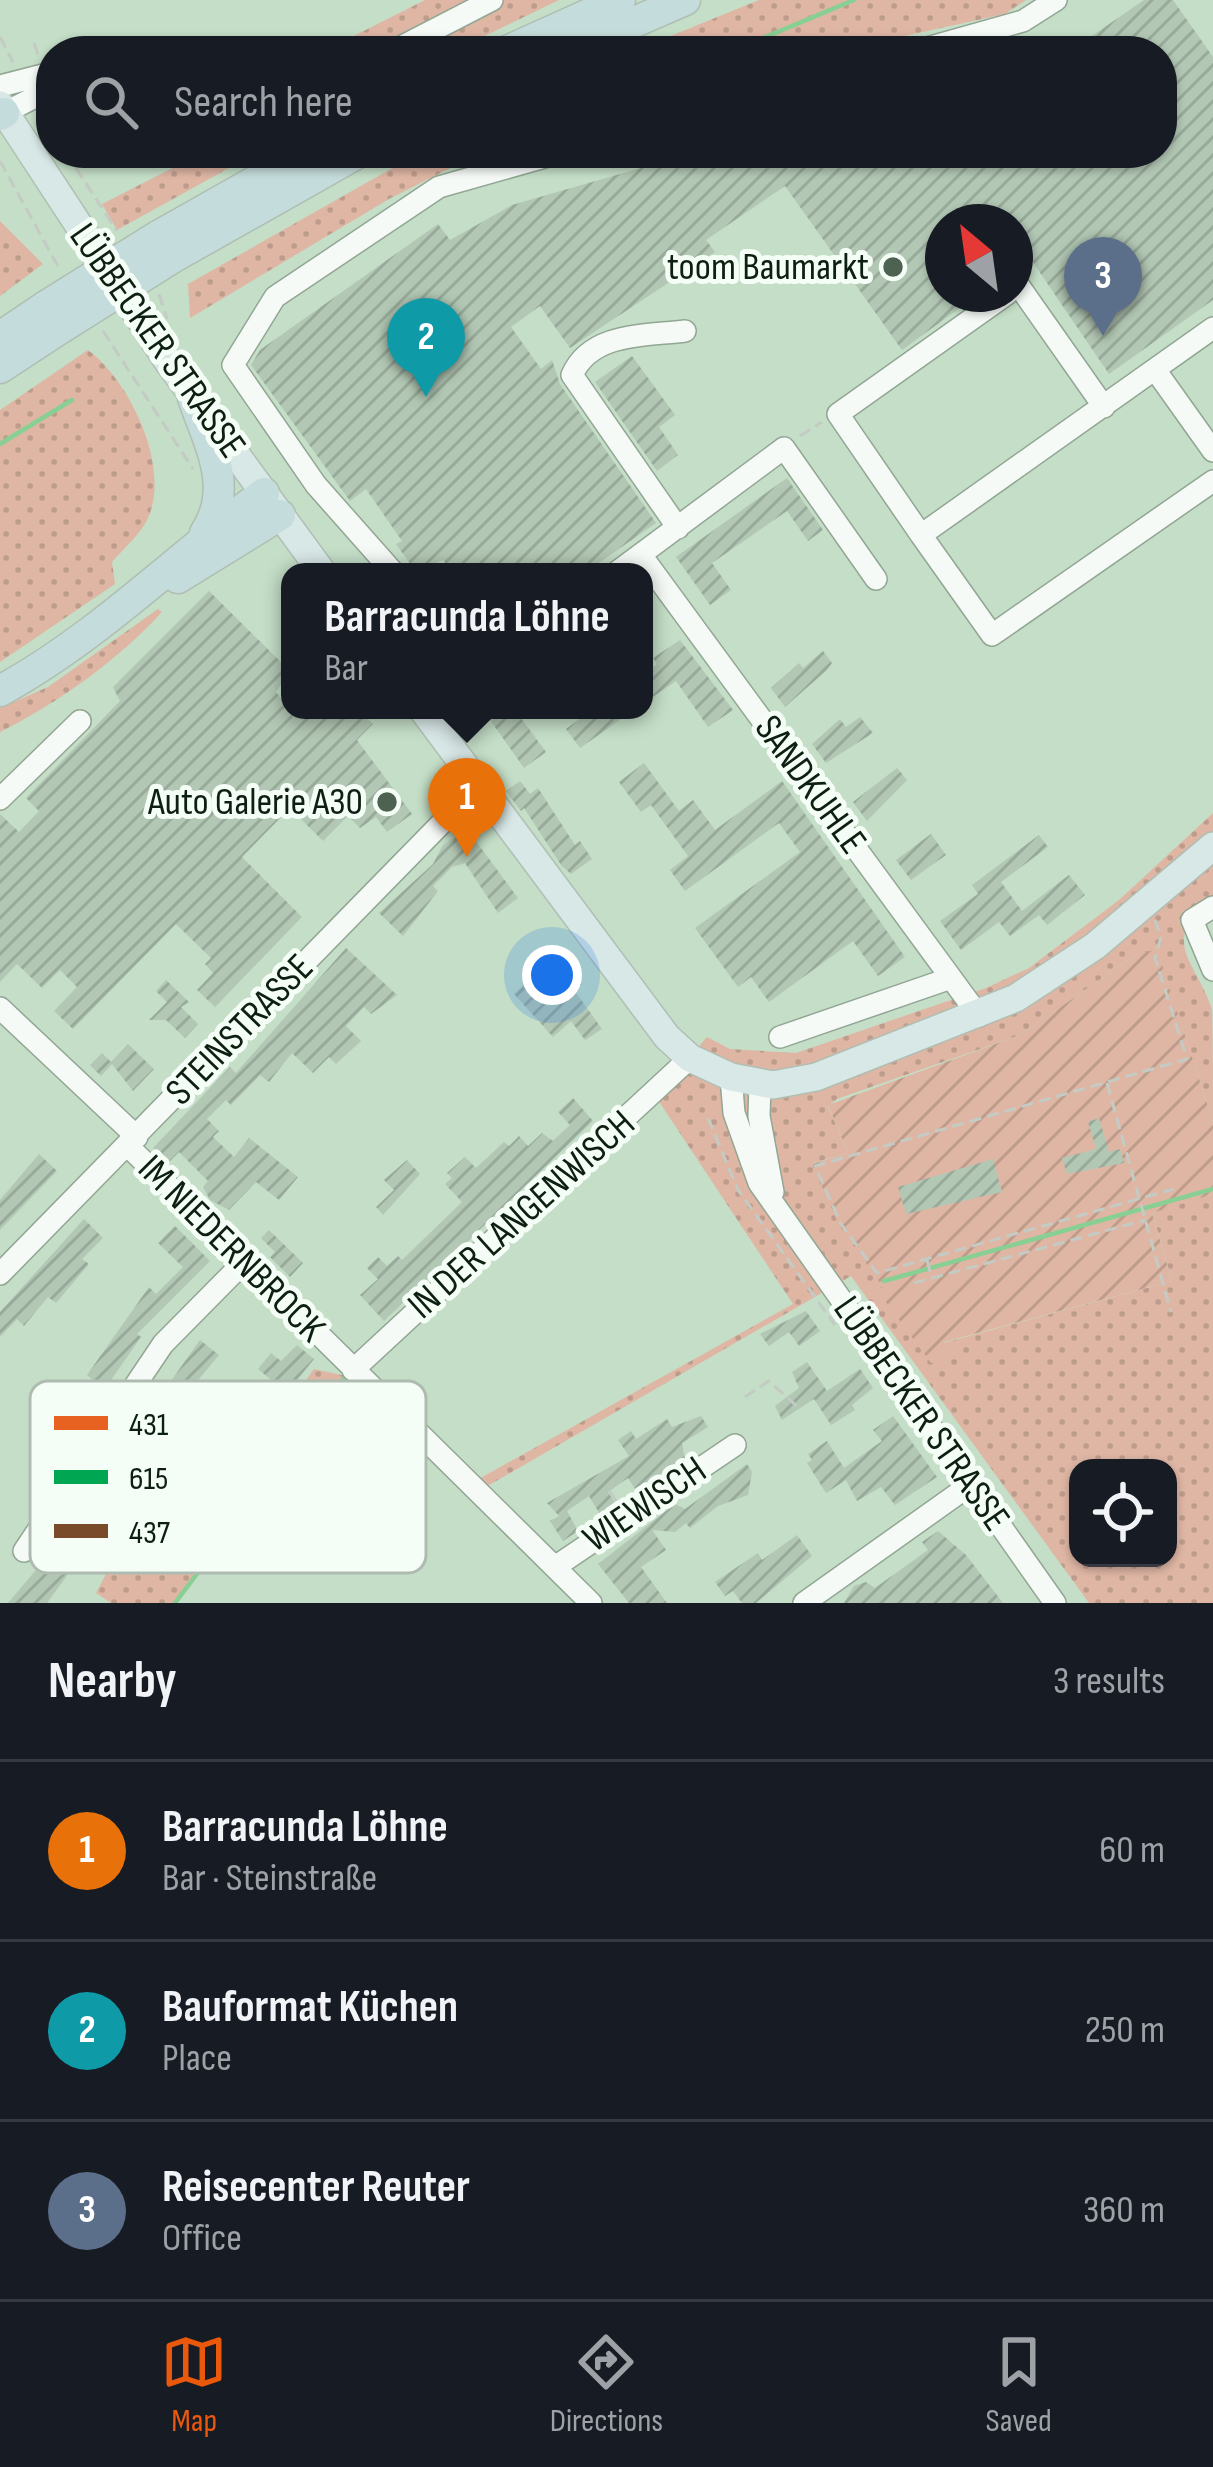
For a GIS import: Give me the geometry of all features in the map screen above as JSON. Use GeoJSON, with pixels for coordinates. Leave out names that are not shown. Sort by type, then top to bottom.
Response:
{"type":"FeatureCollection","features":[{"type":"Feature","properties":{"kind":"highway"},"geometry":{"type":"LineString","coordinates":[[540,36],[620,0]]}},
{"type":"Feature","properties":{"kind":"highway"},"geometry":{"type":"LineString","coordinates":[[602,36],[685,0]]}},
{"type":"Feature","properties":{"kind":"highway"},"geometry":{"type":"LineString","coordinates":[[0,337],[53,317],[282,168]]}},
{"type":"Feature","properties":{"kind":"highway"},"geometry":{"type":"LineString","coordinates":[[165,247],[327,168]]}},
{"type":"Feature","properties":{"kind":"highway"},"geometry":{"type":"LineString","coordinates":[[0,368],[53,317]]}},
{"type":"Feature","properties":{"kind":"highway"},"geometry":{"type":"LineString","coordinates":[[193,398],[221,496],[202,538]]}},
{"type":"Feature","properties":{"kind":"highway"},"geometry":{"type":"LineString","coordinates":[[135,599],[202,538],[272,504]]}},
{"type":"Feature","properties":{"kind":"highway"},"geometry":{"type":"LineString","coordinates":[[0,691],[36,671],[272,504]]}},
{"type":"Feature","properties":{"kind":"highway"},"geometry":{"type":"LineString","coordinates":[[0,681],[36,671]]}},
{"type":"Feature","properties":{"kind":"main road","name":"LÜBBECKER STRASSE"},"geometry":{"type":"LineString","coordinates":[[1,105],[36,158]]}},
{"type":"Feature","properties":{"kind":"main road","name":"LÜBBECKER STRASSE"},"geometry":{"type":"LineString","coordinates":[[42,168],[193,398],[315,563]]}},
{"type":"Feature","properties":{"kind":"main road"},"geometry":{"type":"LineString","coordinates":[[430,719],[622,983],[690,1058],[760,1084],[816,1077],[979,1016],[1069,965],[1213,846]]}},
{"type":"Feature","properties":{"kind":"street"},"geometry":{"type":"LineString","coordinates":[[422,36],[492,0]]}},
{"type":"Feature","properties":{"kind":"street"},"geometry":{"type":"LineString","coordinates":[[970,36],[1023,21],[1056,0]]}},
{"type":"Feature","properties":{"kind":"street"},"geometry":{"type":"LineString","coordinates":[[1,105],[36,83]]}},
{"type":"Feature","properties":{"kind":"street"},"geometry":{"type":"LineString","coordinates":[[1,105],[36,94]]}},
{"type":"Feature","properties":{"kind":"street"},"geometry":{"type":"LineString","coordinates":[[385,563],[316,484],[233,365],[275,297],[439,187],[506,168]]}},
{"type":"Feature","properties":{"kind":"street"},"geometry":{"type":"LineString","coordinates":[[1033,306],[1104,407]]}},
{"type":"Feature","properties":{"kind":"street"},"geometry":{"type":"LineString","coordinates":[[982,312],[838,414],[992,634],[1213,481]]}},
{"type":"Feature","properties":{"kind":"street"},"geometry":{"type":"LineString","coordinates":[[921,535],[1213,328]]}},
{"type":"Feature","properties":{"kind":"street"},"geometry":{"type":"LineString","coordinates":[[678,528],[572,375],[578,363],[608,340],[685,331]]}},
{"type":"Feature","properties":{"kind":"street"},"geometry":{"type":"LineString","coordinates":[[1156,370],[1213,451]]}},
{"type":"Feature","properties":{"kind":"street"},"geometry":{"type":"LineString","coordinates":[[630,563],[784,448],[876,579]]}},
{"type":"Feature","properties":{"kind":"street","name":"SANDKUHLE"},"geometry":{"type":"LineString","coordinates":[[641,555],[647,563]]}},
{"type":"Feature","properties":{"kind":"street","name":"SANDKUHLE"},"geometry":{"type":"LineString","coordinates":[[653,571],[979,1016]]}},
{"type":"Feature","properties":{"kind":"street"},"geometry":{"type":"LineString","coordinates":[[0,800],[80,722]]}},
{"type":"Feature","properties":{"kind":"street","name":"STEINSTRASSE"},"geometry":{"type":"LineString","coordinates":[[0,1274],[478,786]]}},
{"type":"Feature","properties":{"kind":"street"},"geometry":{"type":"LineString","coordinates":[[1213,907],[1192,920],[1213,970]]}},
{"type":"Feature","properties":{"kind":"street"},"geometry":{"type":"LineString","coordinates":[[780,1037],[951,978]]}},
{"type":"Feature","properties":{"kind":"street","name":"IM NIEDERNBROCK"},"geometry":{"type":"LineString","coordinates":[[0,1008],[132,1142],[242,1264],[364,1381]]}},
{"type":"Feature","properties":{"kind":"street","name":"IN DER LANGENWISCH"},"geometry":{"type":"LineString","coordinates":[[353,1370],[690,1058]]}},
{"type":"Feature","properties":{"kind":"street","name":"LÜBBECKER STRASSE"},"geometry":{"type":"LineString","coordinates":[[731,1077],[746,1151],[787,1226],[1055,1603]]}},
{"type":"Feature","properties":{"kind":"street","name":"LÜBBECKER STRASSE"},"geometry":{"type":"LineString","coordinates":[[760,1084],[759,1116],[771,1187],[787,1226]]}},
{"type":"Feature","properties":{"kind":"street"},"geometry":{"type":"LineString","coordinates":[[138,1381],[163,1344],[242,1264]]}},
{"type":"Feature","properties":{"kind":"street","name":"IM NIEDERNBROCK"},"geometry":{"type":"LineString","coordinates":[[426,1441],[591,1603]]}},
{"type":"Feature","properties":{"kind":"street","name":"WIEWISCH"},"geometry":{"type":"LineString","coordinates":[[556,1567],[735,1445]]}},
{"type":"Feature","properties":{"kind":"street"},"geometry":{"type":"LineString","coordinates":[[804,1603],[970,1485]]}},
{"type":"Feature","properties":{"kind":"street"},"geometry":{"type":"LineString","coordinates":[[24,1551],[30,1542]]}},
{"type":"Feature","properties":{"kind":"path"},"geometry":{"type":"LineString","coordinates":[[0,63],[10,57]]}},
{"type":"Feature","properties":{"kind":"path"},"geometry":{"type":"LineString","coordinates":[[0,161],[66,279]]}},
{"type":"Feature","properties":{"kind":"path"},"geometry":{"type":"LineString","coordinates":[[102,329],[183,455],[211,493],[221,496]]}},
{"type":"Feature","properties":{"kind":"path"},"geometry":{"type":"LineString","coordinates":[[784,448],[838,414]]}},
{"type":"Feature","properties":{"kind":"path"},"geometry":{"type":"LineString","coordinates":[[1155,918],[1161,938],[1155,958],[1187,1059],[815,1166],[841,1224],[877,1273],[1177,1188]]}},
{"type":"Feature","properties":{"kind":"path"},"geometry":{"type":"LineString","coordinates":[[1107,1082],[1171,1312]]}},
{"type":"Feature","properties":{"kind":"path"},"geometry":{"type":"LineString","coordinates":[[914,1283],[1145,1217]]}},
{"type":"Feature","properties":{"kind":"path"},"geometry":{"type":"LineString","coordinates":[[927,1260],[932,1277]]}},
{"type":"Feature","properties":{"kind":"path"},"geometry":{"type":"LineString","coordinates":[[745,1397],[770,1381],[799,1408]]}},
{"type":"Feature","properties":{"kind":"shaded area"},"geometry":{"type":"Polygon","coordinates":[[[425,0],[559,0],[485,36],[354,36],[425,0]]]}},
{"type":"Feature","properties":{"kind":"shaded area"},"geometry":{"type":"Polygon","coordinates":[[[759,0],[1026,0],[1005,14],[905,36],[671,36],[759,0]]]}},
{"type":"Feature","properties":{"kind":"shaded area"},"geometry":{"type":"Polygon","coordinates":[[[173,168],[229,168],[117,230],[102,204],[173,168]]]}},
{"type":"Feature","properties":{"kind":"shaded area"},"geometry":{"type":"Polygon","coordinates":[[[393,168],[450,168],[389,199],[190,318],[188,284],[393,168]]]}},
{"type":"Feature","properties":{"kind":"shaded area"},"geometry":{"type":"Polygon","coordinates":[[[0,221],[43,264],[0,296],[0,221]]]}},
{"type":"Feature","properties":{"kind":"shaded area"},"geometry":{"type":"Polygon","coordinates":[[[88,350],[132,403],[150,451],[154,497],[148,518],[112,562],[115,584],[0,662],[0,410],[88,350]]]}},
{"type":"Feature","properties":{"kind":"shaded area"},"geometry":{"type":"Polygon","coordinates":[[[158,609],[162,612],[107,663],[44,708],[0,732],[0,708],[48,687],[158,609]]]}},
{"type":"Feature","properties":{"kind":"shaded area"},"geometry":{"type":"Polygon","coordinates":[[[1213,813],[1213,898],[1196,913],[1184,940],[1212,1010],[1213,1122],[1157,950],[1137,954],[1020,1035],[837,1099],[828,1106],[848,1153],[813,1163],[943,1343],[1172,1281],[1152,1212],[1213,1194],[1213,1603],[1089,1603],[851,1276],[484,1488],[477,1480],[793,1304],[656,1097],[707,1037],[730,1049],[796,1053],[986,988],[1029,968],[1119,900],[1213,813]]]}},
{"type":"Feature","properties":{"kind":"shaded area"},"geometry":{"type":"Polygon","coordinates":[[[1157,949],[1213,1122],[1213,1194],[1152,1213],[1172,1281],[944,1342],[947,1360],[931,1363],[877,1290],[883,1287],[839,1225],[812,1164],[848,1153],[828,1105],[1020,1035],[1137,954],[1157,949]]]}},
{"type":"Feature","properties":{"kind":"shaded area"},"geometry":{"type":"Polygon","coordinates":[[[314,1369],[346,1376],[342,1381],[305,1381],[314,1369]]]}},
{"type":"Feature","properties":{"kind":"shaded area"},"geometry":{"type":"Polygon","coordinates":[[[107,1573],[198,1573],[176,1603],[111,1603],[96,1593],[107,1573]]]}},
{"type":"Feature","properties":{"kind":"building"},"geometry":{"type":"Polygon","coordinates":[[[1144,0],[1173,0],[1213,57],[1213,300],[1109,374],[1033,262],[1033,204],[925,204],[925,312],[954,312],[902,350],[785,186],[706,240],[715,252],[570,348],[540,306],[511,327],[541,369],[552,360],[560,384],[656,523],[599,563],[410,563],[396,544],[402,541],[366,489],[350,501],[251,365],[260,350],[438,224],[450,240],[512,205],[641,168],[1177,168],[1177,36],[1092,36],[1144,0]]]}},
{"type":"Feature","properties":{"kind":"building"},"geometry":{"type":"Polygon","coordinates":[[[632,356],[675,415],[659,427],[678,455],[657,471],[595,382],[632,356]]]}},
{"type":"Feature","properties":{"kind":"building"},"geometry":{"type":"Polygon","coordinates":[[[787,478],[823,530],[808,541],[787,511],[712,563],[731,590],[710,605],[676,557],[787,478]]]}},
{"type":"Feature","properties":{"kind":"building"},"geometry":{"type":"Polygon","coordinates":[[[209,591],[281,662],[281,684],[276,692],[281,698],[281,719],[368,719],[373,724],[357,740],[412,814],[387,832],[376,817],[360,828],[348,816],[323,841],[290,808],[242,857],[302,917],[215,1007],[197,990],[213,973],[205,964],[211,958],[176,924],[73,1029],[54,1011],[77,987],[60,970],[42,988],[17,964],[0,982],[0,814],[19,832],[39,811],[26,798],[120,701],[113,687],[209,591]]]}},
{"type":"Feature","properties":{"kind":"building"},"geometry":{"type":"Polygon","coordinates":[[[680,640],[733,710],[708,727],[676,681],[653,697],[657,664],[653,658],[680,640]]]}},
{"type":"Feature","properties":{"kind":"building"},"geometry":{"type":"Polygon","coordinates":[[[823,651],[832,663],[785,707],[771,688],[799,663],[803,668],[823,651]]]}},
{"type":"Feature","properties":{"kind":"building"},"geometry":{"type":"Polygon","coordinates":[[[860,717],[873,733],[826,763],[812,744],[840,719],[846,727],[860,717]]]}},
{"type":"Feature","properties":{"kind":"building"},"geometry":{"type":"Polygon","coordinates":[[[489,719],[522,719],[546,752],[524,768],[489,719]]]}},
{"type":"Feature","properties":{"kind":"building"},"geometry":{"type":"Polygon","coordinates":[[[580,719],[621,719],[580,748],[566,729],[580,719]]]}},
{"type":"Feature","properties":{"kind":"building"},"geometry":{"type":"Polygon","coordinates":[[[644,763],[679,811],[693,800],[715,830],[782,781],[905,957],[878,976],[853,941],[769,1002],[751,977],[738,987],[695,928],[800,852],[779,823],[685,891],[670,870],[688,856],[651,805],[641,812],[619,782],[644,763]]]}},
{"type":"Feature","properties":{"kind":"building"},"geometry":{"type":"Polygon","coordinates":[[[897,768],[907,780],[867,821],[853,802],[897,768]]]}},
{"type":"Feature","properties":{"kind":"building"},"geometry":{"type":"Polygon","coordinates":[[[520,781],[530,794],[538,788],[575,845],[580,841],[592,859],[571,874],[561,865],[524,808],[521,811],[506,791],[520,781]]]}},
{"type":"Feature","properties":{"kind":"building"},"geometry":{"type":"Polygon","coordinates":[[[467,829],[518,898],[498,913],[465,863],[452,867],[433,886],[438,891],[403,936],[379,913],[433,864],[443,845],[467,829]]]}},
{"type":"Feature","properties":{"kind":"building"},"geometry":{"type":"Polygon","coordinates":[[[931,834],[946,855],[911,880],[896,860],[931,834]]]}},
{"type":"Feature","properties":{"kind":"building"},"geometry":{"type":"Polygon","coordinates":[[[1039,835],[1048,847],[1001,882],[1022,911],[1069,875],[1085,895],[1047,925],[1039,915],[1010,936],[999,922],[961,950],[940,921],[978,894],[972,885],[1039,835]]]}},
{"type":"Feature","properties":{"kind":"building"},"geometry":{"type":"Polygon","coordinates":[[[346,948],[397,995],[371,1014],[364,1007],[346,1026],[361,1041],[336,1064],[329,1057],[313,1073],[292,1053],[269,1082],[260,1075],[231,1105],[226,1100],[207,1119],[219,1131],[213,1137],[234,1157],[249,1138],[298,1177],[279,1200],[256,1182],[229,1210],[210,1200],[203,1187],[208,1181],[179,1152],[168,1163],[153,1148],[230,1067],[236,1073],[346,948]]]}},
{"type":"Feature","properties":{"kind":"building"},"geometry":{"type":"Polygon","coordinates":[[[566,963],[581,985],[574,990],[602,1029],[585,1040],[571,1021],[553,1037],[514,994],[523,985],[527,991],[566,963]]]}},
{"type":"Feature","properties":{"kind":"building"},"geometry":{"type":"Polygon","coordinates":[[[166,980],[189,1002],[181,1007],[198,1024],[185,1038],[166,1020],[149,1020],[167,1002],[156,991],[166,980]]]}},
{"type":"Feature","properties":{"kind":"building"},"geometry":{"type":"Polygon","coordinates":[[[128,1044],[154,1069],[133,1091],[112,1064],[101,1076],[90,1065],[102,1053],[111,1062],[128,1044]]]}},
{"type":"Feature","properties":{"kind":"building"},"geometry":{"type":"Polygon","coordinates":[[[573,1098],[593,1121],[384,1321],[360,1295],[378,1279],[367,1268],[378,1257],[387,1266],[398,1256],[402,1260],[462,1202],[445,1184],[452,1178],[447,1173],[465,1157],[476,1168],[504,1142],[509,1146],[519,1136],[528,1146],[542,1133],[553,1141],[570,1125],[558,1112],[573,1098]]]}},
{"type":"Feature","properties":{"kind":"building"},"geometry":{"type":"Polygon","coordinates":[[[1099,1118],[1109,1152],[1120,1149],[1124,1163],[1067,1174],[1062,1158],[1096,1149],[1088,1122],[1099,1118]]]}},
{"type":"Feature","properties":{"kind":"building"},"geometry":{"type":"Polygon","coordinates":[[[39,1154],[57,1171],[0,1230],[0,1200],[39,1154]]]}},
{"type":"Feature","properties":{"kind":"building"},"geometry":{"type":"Polygon","coordinates":[[[993,1159],[1002,1192],[906,1214],[898,1187],[993,1159]]]}},
{"type":"Feature","properties":{"kind":"building"},"geometry":{"type":"Polygon","coordinates":[[[407,1160],[420,1174],[383,1215],[376,1207],[394,1190],[384,1180],[407,1160]]]}},
{"type":"Feature","properties":{"kind":"building"},"geometry":{"type":"Polygon","coordinates":[[[84,1219],[103,1238],[82,1259],[89,1264],[56,1303],[48,1297],[24,1326],[17,1319],[0,1337],[0,1312],[84,1219]]]}},
{"type":"Feature","properties":{"kind":"building"},"geometry":{"type":"Polygon","coordinates":[[[175,1226],[210,1261],[137,1334],[141,1337],[110,1381],[94,1381],[87,1375],[149,1287],[156,1294],[183,1267],[158,1243],[175,1226]]]}},
{"type":"Feature","properties":{"kind":"building"},"geometry":{"type":"Polygon","coordinates":[[[269,1230],[303,1263],[290,1277],[270,1257],[275,1252],[261,1238],[269,1230]]]}},
{"type":"Feature","properties":{"kind":"building"},"geometry":{"type":"Polygon","coordinates":[[[806,1311],[820,1331],[799,1346],[789,1332],[769,1346],[760,1334],[806,1311]]]}},
{"type":"Feature","properties":{"kind":"building"},"geometry":{"type":"Polygon","coordinates":[[[200,1340],[219,1355],[197,1381],[171,1381],[200,1340]]]}},
{"type":"Feature","properties":{"kind":"building"},"geometry":{"type":"Polygon","coordinates":[[[297,1345],[314,1359],[296,1381],[273,1381],[258,1369],[271,1353],[281,1361],[297,1345]]]}},
{"type":"Feature","properties":{"kind":"building"},"geometry":{"type":"Polygon","coordinates":[[[807,1362],[827,1391],[860,1369],[873,1388],[852,1405],[855,1410],[831,1425],[814,1399],[782,1420],[775,1406],[799,1388],[792,1372],[807,1362]]]}},
{"type":"Feature","properties":{"kind":"building"},"geometry":{"type":"Polygon","coordinates":[[[701,1416],[708,1427],[682,1443],[685,1460],[637,1492],[628,1478],[608,1492],[617,1506],[601,1516],[589,1496],[567,1511],[578,1531],[563,1541],[550,1521],[559,1516],[547,1503],[629,1456],[618,1440],[631,1431],[636,1439],[667,1419],[672,1427],[701,1416]]]}},
{"type":"Feature","properties":{"kind":"building"},"geometry":{"type":"Polygon","coordinates":[[[893,1416],[937,1477],[895,1505],[881,1487],[857,1501],[846,1480],[826,1493],[807,1463],[812,1460],[808,1454],[827,1441],[844,1468],[882,1441],[873,1430],[893,1416]]]}},
{"type":"Feature","properties":{"kind":"building"},"geometry":{"type":"Polygon","coordinates":[[[747,1464],[752,1472],[748,1495],[718,1506],[690,1528],[686,1523],[675,1532],[652,1530],[666,1550],[641,1567],[667,1603],[629,1603],[598,1564],[675,1504],[685,1509],[747,1464]]]}},
{"type":"Feature","properties":{"kind":"building"},"geometry":{"type":"Polygon","coordinates":[[[938,1531],[966,1555],[1003,1603],[844,1603],[854,1586],[866,1582],[875,1588],[928,1550],[922,1542],[938,1531]]]}},
{"type":"Feature","properties":{"kind":"building"},"geometry":{"type":"Polygon","coordinates":[[[797,1535],[812,1556],[756,1603],[742,1603],[733,1591],[725,1596],[715,1582],[758,1553],[762,1560],[797,1535]]]}},
{"type":"Feature","properties":{"kind":"building"},"geometry":{"type":"Polygon","coordinates":[[[33,1573],[69,1573],[47,1603],[8,1603],[33,1573]]]}},
{"type":"Feature","properties":{"kind":"waterway"},"geometry":{"type":"LineString","coordinates":[[768,36],[854,0]]}},
{"type":"Feature","properties":{"kind":"waterway"},"geometry":{"type":"LineString","coordinates":[[0,444],[72,400]]}},
{"type":"Feature","properties":{"kind":"waterway"},"geometry":{"type":"LineString","coordinates":[[884,1281],[1213,1189]]}},
{"type":"Feature","properties":{"kind":"waterway"},"geometry":{"type":"LineString","coordinates":[[342,1381],[345,1377]]}},
{"type":"Feature","properties":{"kind":"waterway"},"geometry":{"type":"LineString","coordinates":[[175,1603],[198,1573]]}},
{"type":"Feature","properties":{"kind":"place","name":"toom Baumarkt"},"geometry":{"type":"Point","coordinates":[893,267]}},
{"type":"Feature","properties":{"kind":"place","name":"Reisecenter Reuter"},"geometry":{"type":"Point","coordinates":[1103,336]}},
{"type":"Feature","properties":{"kind":"place","name":"Bauformat Küchen"},"geometry":{"type":"Point","coordinates":[426,397]}},
{"type":"Feature","properties":{"kind":"place","name":"Auto Galerie A30"},"geometry":{"type":"Point","coordinates":[387,802]}},
{"type":"Feature","properties":{"kind":"place","name":"Barracunda Löhne"},"geometry":{"type":"Point","coordinates":[467,857]}}]}
